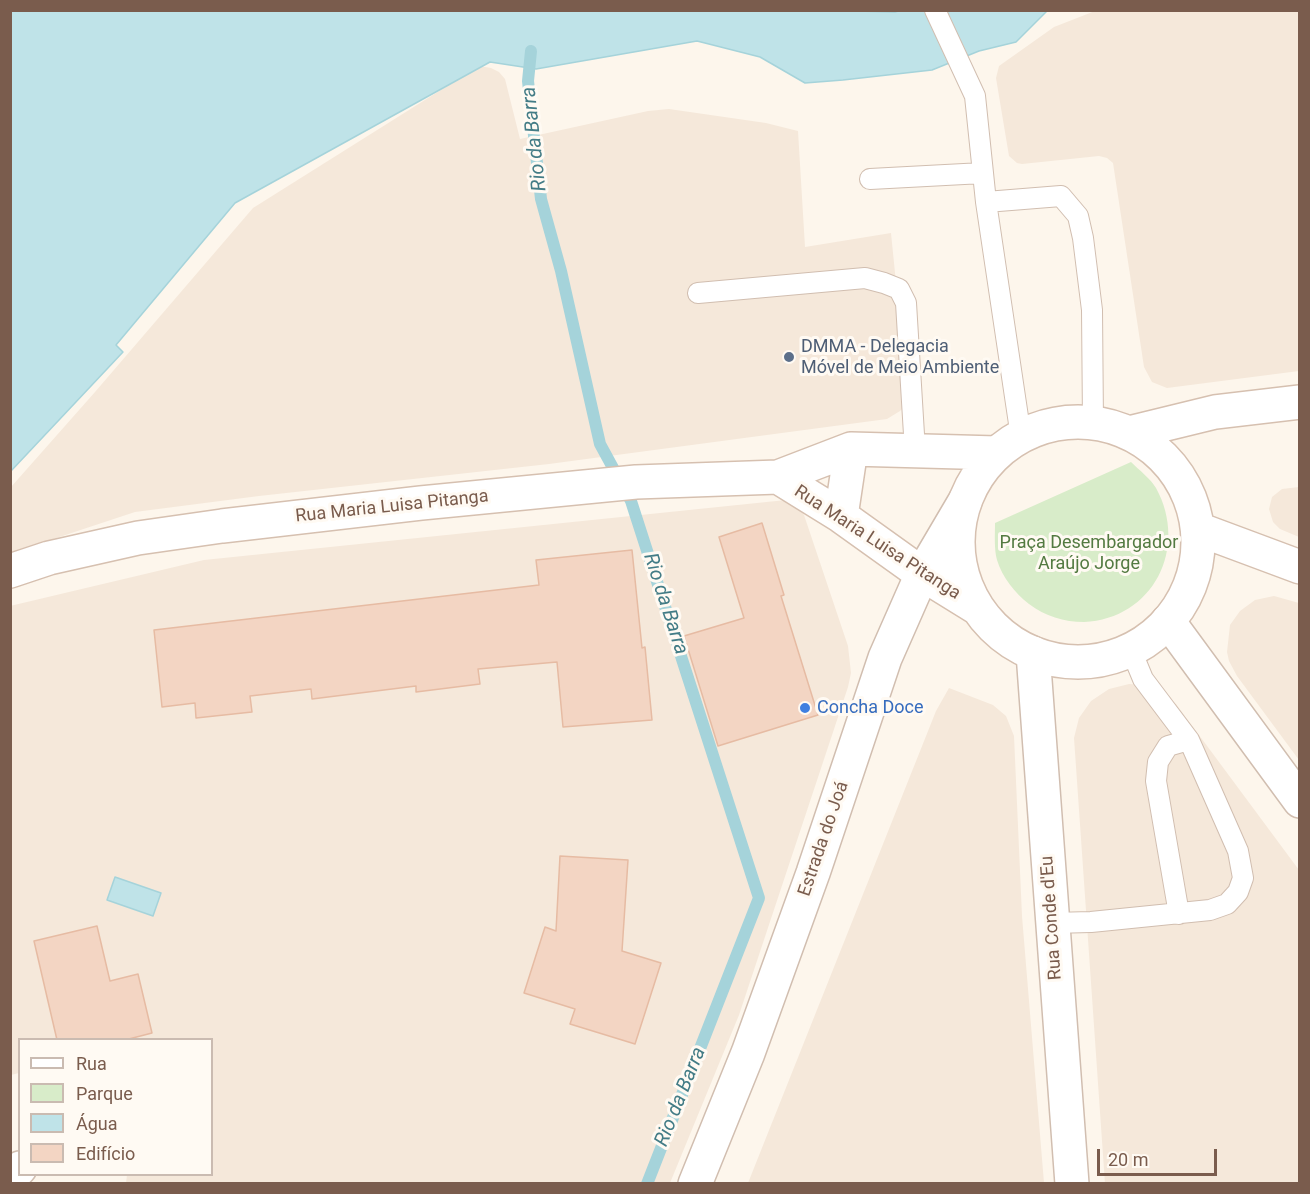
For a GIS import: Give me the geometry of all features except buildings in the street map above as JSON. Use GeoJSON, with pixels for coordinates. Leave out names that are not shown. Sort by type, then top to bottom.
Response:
{"type":"FeatureCollection","features":[{"type":"Feature","properties":{"kind":"street"},"geometry":{"type":"LineString","coordinates":[[1129,433],[1215,412],[1299,402]]}},
{"type":"Feature","properties":{"kind":"street"},"geometry":{"type":"LineString","coordinates":[[1068,422],[1093,423],[1129,433],[1155,449],[1176,472],[1190,499],[1198,529],[1198,554],[1193,579],[1183,602],[1168,621],[1131,650],[1107,658],[1082,662],[1057,660],[1033,653],[1001,635],[977,608],[965,583],[958,556],[959,528],[966,501],[978,475],[1009,445],[1044,427],[1068,422]]}},
{"type":"Feature","properties":{"kind":"street","name":"Rua Maria Luisa Pitanga"},"geometry":{"type":"LineString","coordinates":[[10,571],[49,558],[127,541],[212,527],[421,503],[636,482],[778,477],[851,449],[915,451],[1009,445]]}},
{"type":"Feature","properties":{"kind":"street"},"geometry":{"type":"LineString","coordinates":[[841,516],[851,449]]}},
{"type":"Feature","properties":{"kind":"street","name":"Rua Maria Luisa Pitanga"},"geometry":{"type":"LineString","coordinates":[[778,477],[841,516],[922,574],[977,608]]}},
{"type":"Feature","properties":{"kind":"street","name":"Estrada do Joá"},"geometry":{"type":"LineString","coordinates":[[695,1184],[748,1053],[797,918],[885,658],[922,574],[966,501]]}},
{"type":"Feature","properties":{"kind":"street"},"geometry":{"type":"LineString","coordinates":[[1198,529],[1299,567]]}},
{"type":"Feature","properties":{"kind":"street"},"geometry":{"type":"LineString","coordinates":[[1168,621],[1299,801]]}},
{"type":"Feature","properties":{"kind":"street","name":"Rua Conde d'Eu"},"geometry":{"type":"LineString","coordinates":[[1033,653],[1072,1184]]}},
{"type":"Feature","properties":{"kind":"lane"},"geometry":{"type":"LineString","coordinates":[[935,10],[975,96],[1009,445]]}},
{"type":"Feature","properties":{"kind":"lane"},"geometry":{"type":"LineString","coordinates":[[870,179],[983,173]]}},
{"type":"Feature","properties":{"kind":"lane"},"geometry":{"type":"LineString","coordinates":[[986,202],[1061,196],[1078,216],[1092,310],[1093,423]]}},
{"type":"Feature","properties":{"kind":"lane"},"geometry":{"type":"LineString","coordinates":[[698,293],[865,278],[900,289],[906,303],[915,451]]}},
{"type":"Feature","properties":{"kind":"lane"},"geometry":{"type":"LineString","coordinates":[[1052,922],[1092,922],[1210,910],[1227,904],[1239,892],[1243,878],[1238,850],[1188,740],[1143,679],[1131,650]]}},
{"type":"Feature","properties":{"kind":"lane"},"geometry":{"type":"LineString","coordinates":[[1179,914],[1156,781],[1158,762],[1168,746],[1188,740]]}},
{"type":"Feature","properties":{"kind":"shaded area"},"geometry":{"type":"Polygon","coordinates":[[[1095,11],[1299,11],[1299,371],[1167,388],[1152,382],[1144,367],[1113,163],[1099,156],[1022,164],[1009,156],[996,78],[999,66],[1054,27],[1095,11]]]}},
{"type":"Feature","properties":{"kind":"shaded area"},"geometry":{"type":"Polygon","coordinates":[[[479,66],[499,72],[505,79],[520,139],[648,111],[669,109],[766,123],[798,131],[805,247],[891,233],[907,392],[904,407],[887,419],[549,464],[135,512],[11,553],[11,487],[253,208],[479,66]]]}},
{"type":"Feature","properties":{"kind":"shaded area"},"geometry":{"type":"Polygon","coordinates":[[[1300,487],[1299,537],[1280,529],[1273,522],[1269,509],[1272,497],[1282,489],[1300,487]]]}},
{"type":"Feature","properties":{"kind":"shaded area"},"geometry":{"type":"Polygon","coordinates":[[[786,500],[801,509],[848,646],[851,673],[739,1015],[670,1183],[126,1183],[127,1176],[213,1176],[213,1038],[18,1038],[18,1073],[11,1075],[10,606],[204,560],[786,500]]]}},
{"type":"Feature","properties":{"kind":"shaded area"},"geometry":{"type":"Polygon","coordinates":[[[1274,596],[1299,603],[1299,760],[1237,676],[1227,652],[1230,625],[1240,611],[1255,600],[1274,596]]]}},
{"type":"Feature","properties":{"kind":"shaded area"},"geometry":{"type":"Polygon","coordinates":[[[1129,684],[1141,685],[1168,697],[1176,704],[1299,870],[1300,1183],[1105,1184],[1074,738],[1079,718],[1091,701],[1109,689],[1129,684]]]}},
{"type":"Feature","properties":{"kind":"shaded area"},"geometry":{"type":"Polygon","coordinates":[[[949,688],[993,705],[1006,716],[1014,736],[1022,916],[1044,1183],[748,1183],[936,711],[949,688]]]}},
{"type":"Feature","properties":{"kind":"green space","name":"Praça Desembargador Araújo Jorge"},"geometry":{"type":"Polygon","coordinates":[[[1131,462],[1156,488],[1165,511],[1168,534],[1166,556],[1158,576],[1146,594],[1129,608],[1108,618],[1084,622],[1055,618],[1029,604],[1010,584],[999,566],[996,556],[995,523],[1131,462]]]}},
{"type":"Feature","properties":{"kind":"water"},"geometry":{"type":"Polygon","coordinates":[[[11,11],[1047,11],[1016,42],[979,51],[932,70],[843,80],[805,83],[760,57],[697,41],[536,69],[490,62],[235,203],[116,345],[123,352],[11,471],[11,11]]]}},
{"type":"Feature","properties":{"kind":"water"},"geometry":{"type":"Polygon","coordinates":[[[115,877],[161,893],[153,916],[107,900],[115,877]]]}},
{"type":"Feature","properties":{"kind":"waterway","name":"Rio da Barra"},"geometry":{"type":"LineString","coordinates":[[531,51],[528,81],[541,199],[561,271],[600,444],[631,501],[759,898],[647,1184]]}},
{"type":"Feature","properties":{"kind":"place","name":"DMMA - Delegacia Móvel de Meio Ambiente"},"geometry":{"type":"Point","coordinates":[789,357]}},
{"type":"Feature","properties":{"kind":"place","name":"Concha Doce"},"geometry":{"type":"Point","coordinates":[805,708]}}]}
